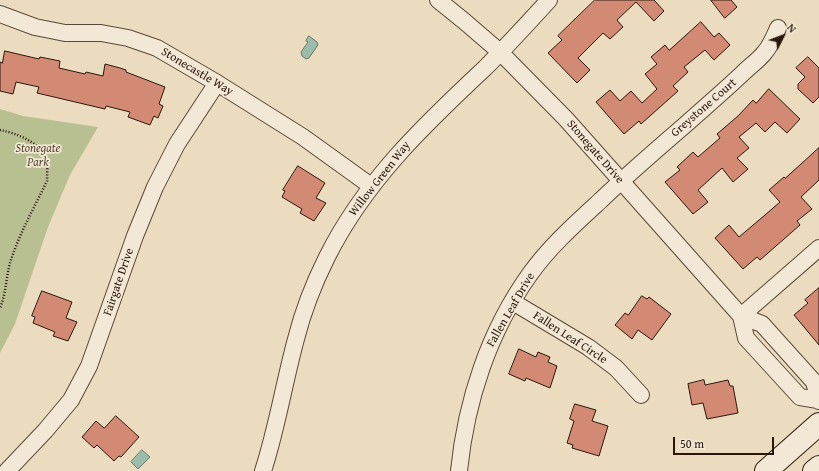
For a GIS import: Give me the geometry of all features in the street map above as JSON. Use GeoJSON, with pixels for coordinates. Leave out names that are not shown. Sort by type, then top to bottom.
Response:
{"type":"FeatureCollection","features":[{"type":"Feature","properties":{"kind":"main road"},"geometry":{"type":"LineString","coordinates":[[766,471],[819,424]]}},
{"type":"Feature","properties":{"kind":"main road"},"geometry":{"type":"LineString","coordinates":[[814,471],[819,467]]}},
{"type":"Feature","properties":{"kind":"street","name":"Stonegate Drive"},"geometry":{"type":"LineString","coordinates":[[438,0],[500,52],[566,119],[741,316],[762,324],[814,382],[818,401]]}},
{"type":"Feature","properties":{"kind":"street","name":"Willow Green Way"},"geometry":{"type":"LineString","coordinates":[[263,471],[305,308],[327,257],[349,217],[371,186],[404,146],[500,52],[550,0]]}},
{"type":"Feature","properties":{"kind":"street","name":"Stonecastle Way"},"geometry":{"type":"LineString","coordinates":[[0,14],[35,27],[65,32],[101,33],[128,38],[157,48],[217,83],[303,137],[371,186]]}},
{"type":"Feature","properties":{"kind":"street","name":"Greystone Court"},"geometry":{"type":"LineString","coordinates":[[620,181],[722,93],[764,53],[772,42],[778,28]]}},
{"type":"Feature","properties":{"kind":"street","name":"Fairgate Drive"},"geometry":{"type":"LineString","coordinates":[[7,471],[45,431],[71,400],[90,366],[135,236],[155,187],[177,144],[217,83]]}},
{"type":"Feature","properties":{"kind":"street","name":"Fallen Leaf Drive"},"geometry":{"type":"LineString","coordinates":[[459,471],[468,423],[480,374],[486,355],[497,330],[530,275],[547,253],[568,230],[620,181]]}},
{"type":"Feature","properties":{"kind":"street"},"geometry":{"type":"LineString","coordinates":[[741,316],[819,248]]}},
{"type":"Feature","properties":{"kind":"street","name":"Fallen Leaf Circle"},"geometry":{"type":"LineString","coordinates":[[513,302],[588,347],[616,368],[641,396]]}},
{"type":"Feature","properties":{"kind":"path"},"geometry":{"type":"LineString","coordinates":[[0,130],[24,138],[37,146],[45,158],[47,171],[47,181],[17,242],[10,265],[4,300],[0,308]]}},
{"type":"Feature","properties":{"kind":"green space","name":"Stonegate Park"},"geometry":{"type":"Polygon","coordinates":[[[0,109],[23,116],[98,127],[70,175],[48,227],[15,324],[0,353],[0,109]]]}},
{"type":"Feature","properties":{"kind":"shaded area"},"geometry":{"type":"Polygon","coordinates":[[[309,36],[317,42],[318,45],[309,58],[306,59],[302,56],[301,52],[308,42],[306,41],[309,36]]]}},
{"type":"Feature","properties":{"kind":"shaded area"},"geometry":{"type":"Polygon","coordinates":[[[142,450],[150,457],[138,469],[131,462],[142,450]]]}},
{"type":"Feature","properties":{"kind":"building"},"geometry":{"type":"Polygon","coordinates":[[[595,0],[654,0],[664,11],[654,21],[636,2],[617,20],[623,27],[610,39],[603,33],[578,58],[590,70],[577,83],[548,53],[562,40],[558,36],[595,0]]]}},
{"type":"Feature","properties":{"kind":"building"},"geometry":{"type":"Polygon","coordinates":[[[711,0],[731,0],[737,7],[725,18],[711,0]]]}},
{"type":"Feature","properties":{"kind":"building"},"geometry":{"type":"Polygon","coordinates":[[[701,22],[714,37],[719,33],[730,45],[714,60],[705,50],[684,67],[688,72],[673,86],[678,91],[641,124],[639,121],[624,134],[596,102],[610,90],[620,101],[631,91],[642,103],[657,89],[645,74],[657,64],[651,57],[665,45],[669,50],[701,22]]]}},
{"type":"Feature","properties":{"kind":"building"},"geometry":{"type":"Polygon","coordinates":[[[5,51],[39,59],[40,57],[60,61],[59,68],[85,74],[86,72],[103,76],[105,64],[126,70],[126,72],[165,87],[159,104],[163,106],[158,118],[154,116],[150,125],[128,117],[130,112],[106,106],[105,109],[37,93],[39,87],[16,82],[13,94],[0,91],[0,62],[2,63],[5,51]]]}},
{"type":"Feature","properties":{"kind":"building"},"geometry":{"type":"Polygon","coordinates":[[[808,57],[819,68],[819,97],[813,103],[798,89],[798,84],[805,77],[796,68],[808,57]]]}},
{"type":"Feature","properties":{"kind":"building"},"geometry":{"type":"Polygon","coordinates":[[[769,89],[800,119],[787,133],[775,122],[765,132],[756,123],[739,137],[749,148],[737,158],[748,169],[733,182],[722,168],[698,190],[708,202],[693,214],[665,182],[680,170],[677,167],[693,152],[698,157],[720,138],[717,134],[738,116],[753,100],[756,103],[769,89]]]}},
{"type":"Feature","properties":{"kind":"building"},"geometry":{"type":"Polygon","coordinates":[[[819,148],[819,180],[801,197],[812,209],[797,221],[800,225],[760,260],[757,257],[743,269],[715,238],[729,225],[739,237],[765,215],[780,202],[769,190],[819,148]]]}},
{"type":"Feature","properties":{"kind":"building"},"geometry":{"type":"Polygon","coordinates":[[[298,166],[325,183],[316,198],[326,203],[314,221],[300,213],[302,209],[282,197],[285,191],[283,190],[298,166]]]}},
{"type":"Feature","properties":{"kind":"building"},"geometry":{"type":"Polygon","coordinates":[[[819,288],[819,345],[794,315],[808,303],[805,300],[819,288]]]}},
{"type":"Feature","properties":{"kind":"building"},"geometry":{"type":"Polygon","coordinates":[[[42,291],[72,302],[66,318],[77,322],[68,341],[53,336],[55,332],[33,323],[35,317],[32,316],[42,291]]]}},
{"type":"Feature","properties":{"kind":"building"},"geometry":{"type":"Polygon","coordinates":[[[642,296],[647,299],[649,297],[671,314],[652,340],[638,330],[632,339],[615,325],[625,313],[628,315],[642,296]]]}},
{"type":"Feature","properties":{"kind":"building"},"geometry":{"type":"Polygon","coordinates":[[[519,349],[536,357],[538,352],[550,357],[548,362],[557,366],[550,388],[526,378],[525,381],[509,374],[519,349]]]}},
{"type":"Feature","properties":{"kind":"building"},"geometry":{"type":"Polygon","coordinates":[[[704,380],[705,385],[728,380],[730,386],[733,386],[738,413],[707,419],[703,403],[692,405],[688,384],[704,380]]]}},
{"type":"Feature","properties":{"kind":"building"},"geometry":{"type":"Polygon","coordinates":[[[575,404],[596,410],[592,421],[608,426],[599,456],[572,448],[573,445],[567,443],[574,421],[570,419],[575,404]]]}},
{"type":"Feature","properties":{"kind":"building"},"geometry":{"type":"Polygon","coordinates":[[[116,416],[139,437],[121,457],[119,456],[114,461],[97,445],[94,448],[82,437],[96,421],[104,428],[116,416]]]}}]}
